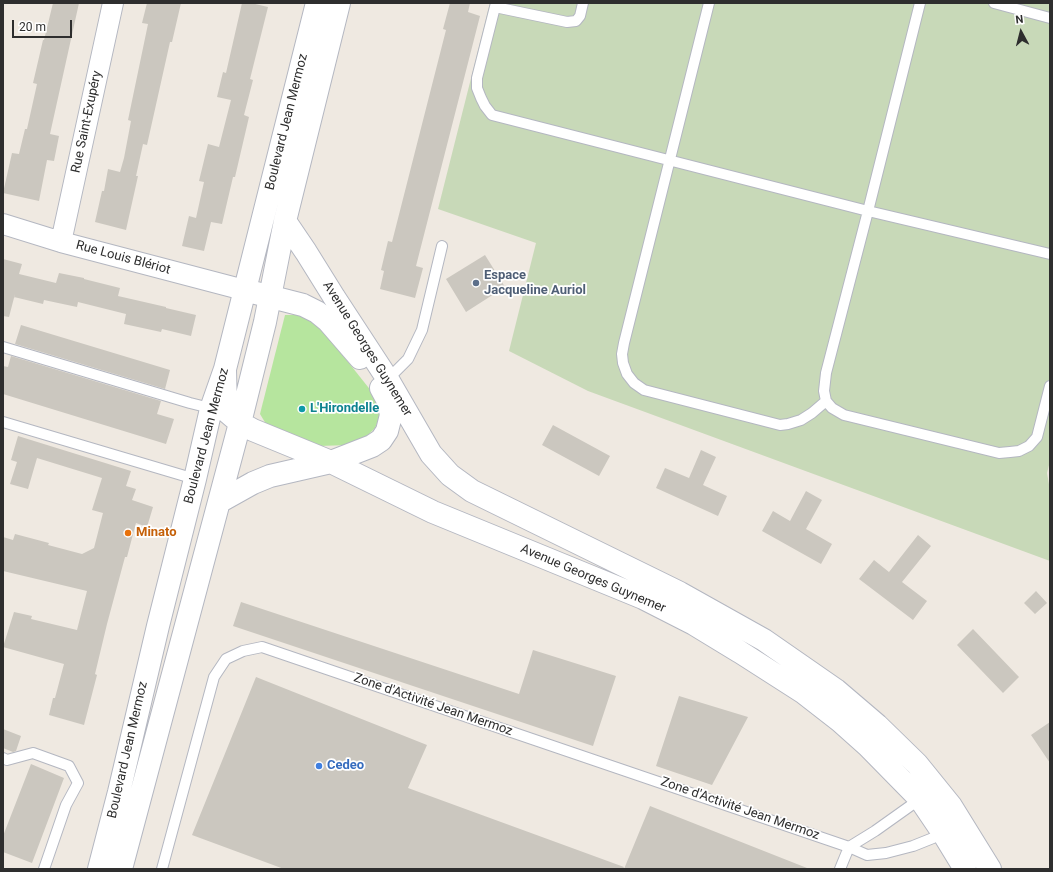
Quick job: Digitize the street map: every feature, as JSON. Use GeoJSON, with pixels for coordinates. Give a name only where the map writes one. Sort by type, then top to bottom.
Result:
{"type":"FeatureCollection","features":[{"type":"Feature","properties":{"kind":"main road","name":"Boulevard Jean Mermoz"},"geometry":{"type":"LineString","coordinates":[[121,869],[219,502],[226,414],[225,369],[317,3]]}},
{"type":"Feature","properties":{"kind":"main road","name":"Boulevard Jean Mermoz"},"geometry":{"type":"LineString","coordinates":[[99,869],[195,479],[226,414],[263,330],[286,222],[339,3]]}},
{"type":"Feature","properties":{"kind":"main road","name":"Avenue Georges Guynemer"},"geometry":{"type":"LineString","coordinates":[[286,222],[387,378],[431,454],[450,475],[479,495],[680,594],[764,640],[836,690],[877,725],[917,764],[951,806],[990,869]]}},
{"type":"Feature","properties":{"kind":"main road"},"geometry":{"type":"LineString","coordinates":[[219,502],[253,483],[270,476],[331,462],[372,446],[380,440],[387,431],[391,415],[388,401],[364,362],[328,321],[317,312],[303,305],[244,290]]}},
{"type":"Feature","properties":{"kind":"main road"},"geometry":{"type":"LineString","coordinates":[[356,330],[364,362],[387,378]]}},
{"type":"Feature","properties":{"kind":"main road","name":"Avenue Georges Guynemer"},"geometry":{"type":"LineString","coordinates":[[226,414],[253,430],[331,462],[433,512],[643,598],[694,624],[740,652],[804,693],[840,721],[868,746],[920,799],[943,832],[965,869]]}},
{"type":"Feature","properties":{"kind":"main road"},"geometry":{"type":"LineString","coordinates":[[917,764],[920,799]]}},
{"type":"Feature","properties":{"kind":"main road"},"geometry":{"type":"LineString","coordinates":[[943,832],[969,847],[982,869]]}},
{"type":"Feature","properties":{"kind":"street","name":"Rue Saint-Exupéry"},"geometry":{"type":"LineString","coordinates":[[61,242],[113,3]]}},
{"type":"Feature","properties":{"kind":"street","name":"Rue Louis Blériot"},"geometry":{"type":"LineString","coordinates":[[3,224],[61,242],[244,290]]}},
{"type":"Feature","properties":{"kind":"lane"},"geometry":{"type":"LineString","coordinates":[[583,3],[580,16],[576,21],[567,22],[495,5],[477,78],[477,88],[481,98],[485,106],[492,114],[868,211],[1050,254]]}},
{"type":"Feature","properties":{"kind":"lane"},"geometry":{"type":"LineString","coordinates":[[709,3],[624,343],[622,354],[623,363],[627,374],[634,383],[644,390],[780,425],[801,420],[826,401]]}},
{"type":"Feature","properties":{"kind":"lane"},"geometry":{"type":"LineString","coordinates":[[920,3],[826,374],[824,391],[826,401],[832,408],[844,414],[999,453],[1019,451],[1029,446],[1037,437],[1050,386]]}},
{"type":"Feature","properties":{"kind":"lane"},"geometry":{"type":"LineString","coordinates":[[994,3],[1050,18]]}},
{"type":"Feature","properties":{"kind":"lane"},"geometry":{"type":"LineString","coordinates":[[388,401],[387,378],[408,359],[422,330],[442,246]]}},
{"type":"Feature","properties":{"kind":"lane"},"geometry":{"type":"LineString","coordinates":[[3,347],[226,414]]}},
{"type":"Feature","properties":{"kind":"lane"},"geometry":{"type":"LineString","coordinates":[[3,422],[195,479]]}},
{"type":"Feature","properties":{"kind":"lane","name":"Zone d'Activité Jean Mermoz"},"geometry":{"type":"LineString","coordinates":[[162,869],[214,677],[226,659],[243,651],[262,648],[849,846],[867,855],[886,853],[913,846],[933,838],[943,832]]}},
{"type":"Feature","properties":{"kind":"lane"},"geometry":{"type":"LineString","coordinates":[[3,758],[7,760],[33,753],[69,766],[78,783],[66,805],[44,869]]}},
{"type":"Feature","properties":{"kind":"lane"},"geometry":{"type":"LineString","coordinates":[[840,869],[849,846],[875,832],[920,799]]}},
{"type":"Feature","properties":{"kind":"green space"},"geometry":{"type":"Polygon","coordinates":[[[490,3],[1050,3],[1050,461],[1047,473],[1050,490],[1050,561],[588,391],[509,351],[536,243],[438,209],[490,3]]]}},
{"type":"Feature","properties":{"kind":"green space"},"geometry":{"type":"Polygon","coordinates":[[[285,315],[300,315],[317,323],[376,397],[381,415],[375,428],[367,436],[350,445],[318,446],[266,424],[260,414],[285,315]]]}},
{"type":"Feature","properties":{"kind":"building"},"geometry":{"type":"Polygon","coordinates":[[[53,3],[79,3],[50,134],[59,136],[54,161],[47,160],[39,201],[3,193],[12,153],[19,154],[25,129],[27,129],[37,84],[33,83],[53,3]]]}},
{"type":"Feature","properties":{"kind":"building"},"geometry":{"type":"Polygon","coordinates":[[[147,3],[181,3],[172,42],[170,42],[147,145],[143,144],[136,176],[138,176],[126,230],[95,222],[102,191],[104,191],[108,169],[120,172],[124,158],[131,121],[128,120],[148,24],[142,23],[147,3]]]}},
{"type":"Feature","properties":{"kind":"building"},"geometry":{"type":"Polygon","coordinates":[[[242,3],[251,3],[268,7],[250,79],[253,80],[244,115],[249,117],[235,177],[233,177],[222,224],[211,222],[204,251],[182,246],[189,216],[196,218],[204,182],[199,181],[208,144],[219,147],[231,100],[217,97],[223,72],[226,73],[242,3]]]}},
{"type":"Feature","properties":{"kind":"building"},"geometry":{"type":"Polygon","coordinates":[[[450,3],[470,3],[468,12],[480,16],[416,266],[423,268],[415,298],[380,289],[384,271],[381,270],[388,241],[392,242],[446,30],[443,29],[450,3]]]}},
{"type":"Feature","properties":{"kind":"building","name":"Espace Jacqueline Auriol"},"geometry":{"type":"Polygon","coordinates":[[[485,255],[505,287],[466,312],[446,279],[485,255]]]}},
{"type":"Feature","properties":{"kind":"building"},"geometry":{"type":"Polygon","coordinates":[[[3,259],[22,264],[19,274],[56,283],[59,273],[84,278],[120,288],[118,296],[196,315],[191,336],[162,329],[161,332],[124,324],[126,314],[78,302],[77,307],[44,300],[43,304],[14,297],[9,317],[3,316],[3,259]]]}},
{"type":"Feature","properties":{"kind":"building"},"geometry":{"type":"Polygon","coordinates":[[[21,325],[170,370],[165,389],[15,344],[21,325]]]}},
{"type":"Feature","properties":{"kind":"building"},"geometry":{"type":"Polygon","coordinates":[[[11,356],[161,401],[157,414],[174,419],[166,444],[3,394],[3,366],[8,367],[11,356]]]}},
{"type":"Feature","properties":{"kind":"building"},"geometry":{"type":"Polygon","coordinates":[[[553,425],[610,456],[599,476],[542,445],[553,425]]]}},
{"type":"Feature","properties":{"kind":"building"},"geometry":{"type":"Polygon","coordinates":[[[18,436],[131,471],[126,486],[136,489],[132,500],[153,507],[147,527],[136,523],[127,557],[125,557],[107,624],[95,674],[97,675],[84,725],[49,715],[64,664],[3,647],[14,612],[32,616],[31,619],[77,630],[87,591],[3,571],[3,537],[13,540],[15,534],[82,554],[94,548],[103,513],[92,510],[102,478],[37,458],[28,489],[10,484],[17,462],[11,460],[18,436]]]}},
{"type":"Feature","properties":{"kind":"building"},"geometry":{"type":"Polygon","coordinates":[[[701,450],[716,457],[703,485],[727,496],[718,516],[656,488],[665,468],[689,478],[701,450]]]}},
{"type":"Feature","properties":{"kind":"building"},"geometry":{"type":"Polygon","coordinates":[[[806,491],[822,500],[806,529],[832,544],[821,564],[762,531],[773,511],[790,521],[806,491]]]}},
{"type":"Feature","properties":{"kind":"building"},"geometry":{"type":"Polygon","coordinates":[[[918,535],[931,546],[902,582],[927,601],[913,620],[859,579],[874,560],[889,572],[918,535]]]}},
{"type":"Feature","properties":{"kind":"building"},"geometry":{"type":"Polygon","coordinates":[[[1036,591],[1047,603],[1035,614],[1024,603],[1036,591]]]}},
{"type":"Feature","properties":{"kind":"building"},"geometry":{"type":"Polygon","coordinates":[[[241,602],[519,694],[533,650],[616,676],[593,746],[233,626],[241,602]]]}},
{"type":"Feature","properties":{"kind":"building"},"geometry":{"type":"Polygon","coordinates":[[[973,629],[1019,677],[1003,693],[957,645],[973,629]]]}},
{"type":"Feature","properties":{"kind":"building","name":"Cedeo"},"geometry":{"type":"Polygon","coordinates":[[[256,677],[427,745],[408,788],[624,867],[623,869],[284,869],[192,835],[256,677]]]}},
{"type":"Feature","properties":{"kind":"building"},"geometry":{"type":"Polygon","coordinates":[[[679,696],[748,717],[712,785],[656,766],[679,696]]]}},
{"type":"Feature","properties":{"kind":"building"},"geometry":{"type":"Polygon","coordinates":[[[1050,722],[1050,763],[1031,735],[1050,722]]]}},
{"type":"Feature","properties":{"kind":"building"},"geometry":{"type":"Polygon","coordinates":[[[3,729],[21,736],[16,751],[13,752],[3,748],[3,729]]]}},
{"type":"Feature","properties":{"kind":"building"},"geometry":{"type":"Polygon","coordinates":[[[31,764],[64,778],[32,863],[3,852],[3,836],[31,764]]]}},
{"type":"Feature","properties":{"kind":"building"},"geometry":{"type":"Polygon","coordinates":[[[650,806],[807,868],[807,869],[624,869],[650,806]]]}},
{"type":"Feature","properties":{"kind":"place","name":"Espace Jacqueline Auriol"},"geometry":{"type":"Point","coordinates":[476,283]}},
{"type":"Feature","properties":{"kind":"place","name":"L'Hirondelle"},"geometry":{"type":"Point","coordinates":[302,409]}},
{"type":"Feature","properties":{"kind":"place","name":"Minato"},"geometry":{"type":"Point","coordinates":[128,533]}},
{"type":"Feature","properties":{"kind":"place","name":"Cedeo"},"geometry":{"type":"Point","coordinates":[319,766]}}]}
